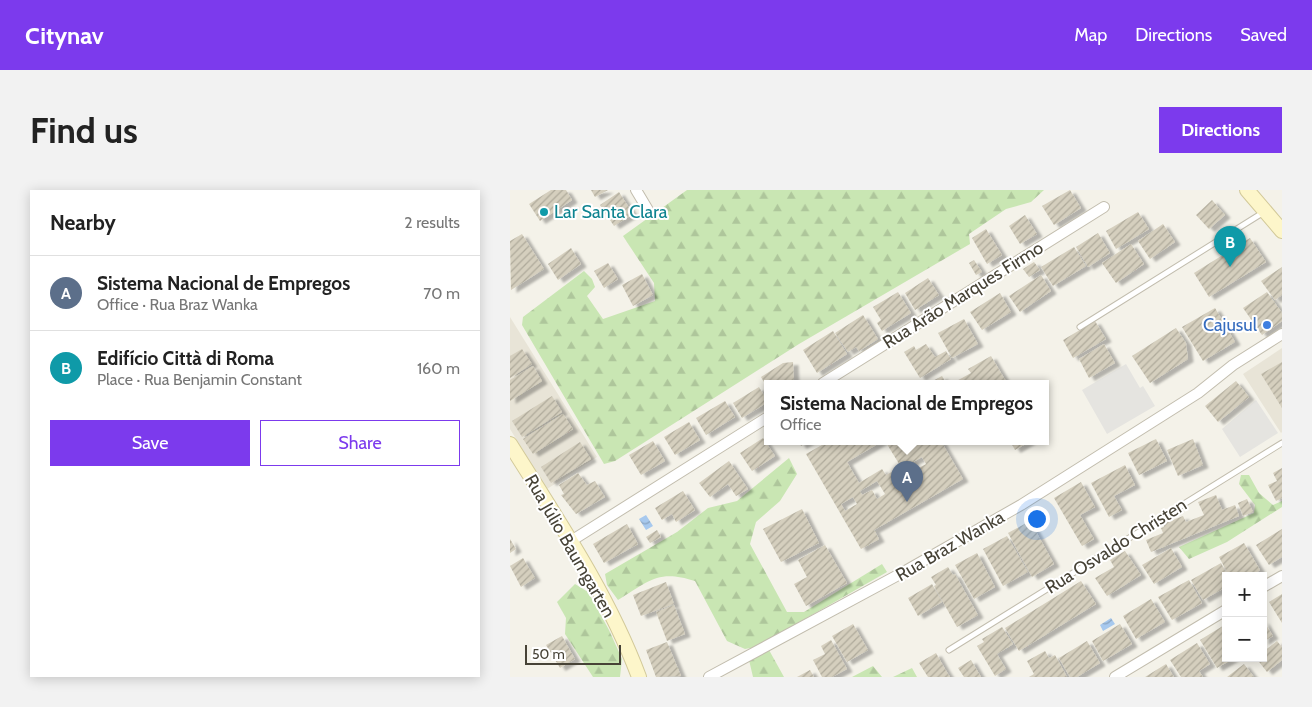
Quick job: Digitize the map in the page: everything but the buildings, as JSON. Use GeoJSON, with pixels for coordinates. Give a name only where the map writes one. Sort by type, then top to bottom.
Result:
{"type":"FeatureCollection","features":[{"type":"Feature","properties":{"kind":"street"},"geometry":{"type":"LineString","coordinates":[[636,190],[648,210]]}},
{"type":"Feature","properties":{"kind":"street"},"geometry":{"type":"LineString","coordinates":[[1247,190],[1282,231]]}},
{"type":"Feature","properties":{"kind":"street","name":"Rua Arão Marques Firmo"},"geometry":{"type":"LineString","coordinates":[[828,380],[1104,207]]}},
{"type":"Feature","properties":{"kind":"street","name":"Rua Braz Wanka"},"geometry":{"type":"LineString","coordinates":[[709,677],[900,574],[1020,504],[1198,393],[1233,365],[1282,334]]}},
{"type":"Feature","properties":{"kind":"street"},"geometry":{"type":"LineString","coordinates":[[571,541],[764,420]]}},
{"type":"Feature","properties":{"kind":"street","name":"Rua Júlio Baumgarten"},"geometry":{"type":"LineString","coordinates":[[510,444],[571,541],[630,653],[640,677]]}},
{"type":"Feature","properties":{"kind":"street"},"geometry":{"type":"LineString","coordinates":[[1267,585],[1282,576]]}},
{"type":"Feature","properties":{"kind":"street"},"geometry":{"type":"LineString","coordinates":[[1115,677],[1222,612]]}},
{"type":"Feature","properties":{"kind":"lane"},"geometry":{"type":"LineString","coordinates":[[1080,328],[1265,212]]}},
{"type":"Feature","properties":{"kind":"lane","name":"Rua Osvaldo Christen"},"geometry":{"type":"LineString","coordinates":[[949,650],[1282,443]]}},
{"type":"Feature","properties":{"kind":"shaded area"},"geometry":{"type":"Polygon","coordinates":[[[510,317],[597,457],[547,489],[510,429],[510,317]]]}},
{"type":"Feature","properties":{"kind":"shaded area"},"geometry":{"type":"Polygon","coordinates":[[[1282,348],[1282,432],[1281,433],[1243,374],[1282,348]]]}},
{"type":"Feature","properties":{"kind":"shaded area"},"geometry":{"type":"Polygon","coordinates":[[[1126,364],[1140,388],[1143,386],[1155,406],[1107,434],[1082,390],[1126,364]]]}},
{"type":"Feature","properties":{"kind":"shaded area"},"geometry":{"type":"Polygon","coordinates":[[[1256,400],[1278,433],[1240,457],[1222,429],[1256,400]]]}},
{"type":"Feature","properties":{"kind":"green space"},"geometry":{"type":"Polygon","coordinates":[[[687,190],[1044,190],[1031,202],[1006,209],[969,234],[970,244],[799,344],[615,461],[604,464],[522,325],[523,317],[584,271],[592,279],[595,287],[587,296],[603,319],[655,301],[654,283],[623,236],[687,190]]]}},
{"type":"Feature","properties":{"kind":"green space"},"geometry":{"type":"Polygon","coordinates":[[[789,458],[797,474],[780,501],[756,522],[750,544],[787,612],[804,612],[882,564],[887,572],[756,647],[745,649],[727,641],[695,581],[672,576],[654,579],[618,600],[607,585],[605,574],[677,532],[708,508],[737,501],[789,458]]]}},
{"type":"Feature","properties":{"kind":"green space"},"geometry":{"type":"Polygon","coordinates":[[[1241,475],[1249,475],[1259,493],[1273,505],[1282,501],[1282,507],[1227,542],[1189,559],[1179,547],[1254,513],[1255,505],[1239,484],[1241,475]]]}},
{"type":"Feature","properties":{"kind":"green space"},"geometry":{"type":"Polygon","coordinates":[[[575,584],[588,592],[609,630],[622,659],[620,677],[593,677],[565,634],[566,618],[557,602],[575,584]]]}},
{"type":"Feature","properties":{"kind":"green space"},"geometry":{"type":"Polygon","coordinates":[[[769,650],[784,677],[753,677],[749,660],[769,650]]]}},
{"type":"Feature","properties":{"kind":"green space"},"geometry":{"type":"Polygon","coordinates":[[[873,666],[882,677],[852,677],[873,666]]]}},
{"type":"Feature","properties":{"kind":"green space"},"geometry":{"type":"Polygon","coordinates":[[[912,668],[917,677],[893,677],[912,668]]]}},
{"type":"Feature","properties":{"kind":"water"},"geometry":{"type":"Polygon","coordinates":[[[646,515],[653,526],[646,530],[639,519],[646,515]]]}},
{"type":"Feature","properties":{"kind":"water"},"geometry":{"type":"Polygon","coordinates":[[[1111,618],[1115,624],[1103,631],[1100,625],[1111,618]]]}},
{"type":"Feature","properties":{"kind":"place","name":"Lar Santa Clara"},"geometry":{"type":"Point","coordinates":[544,212]}},
{"type":"Feature","properties":{"kind":"place","name":"Edifício Città di Roma"},"geometry":{"type":"Point","coordinates":[1230,267]}},
{"type":"Feature","properties":{"kind":"place","name":"Cajusul"},"geometry":{"type":"Point","coordinates":[1267,325]}},
{"type":"Feature","properties":{"kind":"place","name":"Sistema Nacional de Empregos"},"geometry":{"type":"Point","coordinates":[907,502]}}]}
